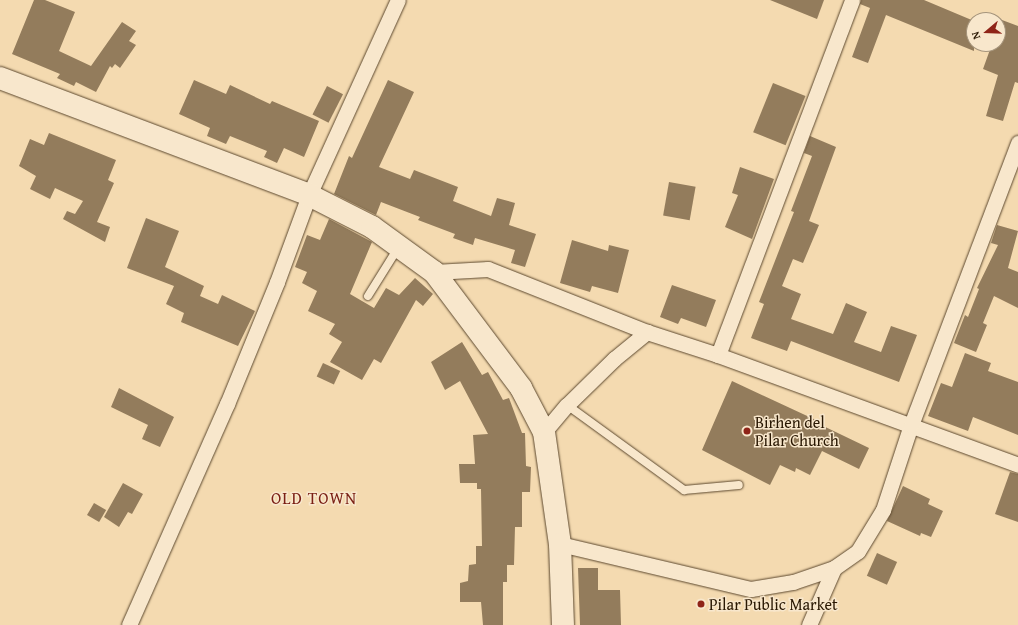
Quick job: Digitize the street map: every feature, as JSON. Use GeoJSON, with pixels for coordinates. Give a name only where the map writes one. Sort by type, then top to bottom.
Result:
{"type":"FeatureCollection","features":[{"type":"Feature","properties":{"kind":"main road"},"geometry":{"type":"LineString","coordinates":[[0,78],[309,195],[372,227],[399,245],[434,272],[521,388],[544,432],[560,544],[563,625]]}},
{"type":"Feature","properties":{"kind":"street"},"geometry":{"type":"LineString","coordinates":[[128,625],[227,404],[277,282],[309,195],[398,0]]}},
{"type":"Feature","properties":{"kind":"street"},"geometry":{"type":"LineString","coordinates":[[718,355],[852,0]]}},
{"type":"Feature","properties":{"kind":"street"},"geometry":{"type":"LineString","coordinates":[[560,544],[751,589],[793,582],[834,568],[858,551],[883,510],[911,425],[1018,143]]}},
{"type":"Feature","properties":{"kind":"street"},"geometry":{"type":"LineString","coordinates":[[434,272],[488,269],[648,332],[718,355],[911,425],[1018,466]]}},
{"type":"Feature","properties":{"kind":"street"},"geometry":{"type":"LineString","coordinates":[[544,432],[567,405],[614,359],[648,332]]}},
{"type":"Feature","properties":{"kind":"street"},"geometry":{"type":"LineString","coordinates":[[809,625],[834,568]]}},
{"type":"Feature","properties":{"kind":"lane"},"geometry":{"type":"LineString","coordinates":[[368,296],[399,245]]}},
{"type":"Feature","properties":{"kind":"lane"},"geometry":{"type":"LineString","coordinates":[[567,405],[684,490],[739,485]]}},
{"type":"Feature","properties":{"kind":"building"},"geometry":{"type":"Polygon","coordinates":[[[34,0],[45,0],[75,12],[59,51],[91,66],[122,22],[136,31],[129,41],[136,45],[120,68],[115,64],[112,68],[110,66],[96,92],[76,82],[74,86],[57,78],[60,74],[12,54],[34,0]]]}},
{"type":"Feature","properties":{"kind":"building"},"geometry":{"type":"Polygon","coordinates":[[[770,0],[824,0],[817,19],[770,0]]]}},
{"type":"Feature","properties":{"kind":"building"},"geometry":{"type":"Polygon","coordinates":[[[861,0],[924,0],[966,18],[966,48],[886,15],[868,63],[852,57],[870,8],[860,4],[861,0]]]}},
{"type":"Feature","properties":{"kind":"building"},"geometry":{"type":"Polygon","coordinates":[[[1006,22],[1018,26],[1018,83],[1015,82],[1003,121],[986,116],[998,75],[983,69],[989,52],[1006,52],[1006,22]]]}},
{"type":"Feature","properties":{"kind":"building"},"geometry":{"type":"Polygon","coordinates":[[[194,80],[226,94],[230,85],[270,104],[272,101],[319,121],[304,157],[284,148],[277,163],[264,157],[267,151],[230,136],[226,144],[207,136],[210,128],[179,114],[194,80]]]}},
{"type":"Feature","properties":{"kind":"building"},"geometry":{"type":"Polygon","coordinates":[[[388,80],[414,92],[379,167],[410,179],[414,170],[458,187],[453,201],[491,216],[497,198],[515,203],[509,225],[536,234],[525,267],[511,263],[515,250],[475,238],[473,245],[453,238],[455,234],[418,220],[420,217],[381,202],[376,215],[334,194],[349,156],[352,158],[388,80]]]}},
{"type":"Feature","properties":{"kind":"building"},"geometry":{"type":"Polygon","coordinates":[[[773,83],[805,96],[786,145],[753,132],[773,83]]]}},
{"type":"Feature","properties":{"kind":"building"},"geometry":{"type":"Polygon","coordinates":[[[327,86],[343,94],[329,123],[312,115],[327,86]]]}},
{"type":"Feature","properties":{"kind":"building"},"geometry":{"type":"Polygon","coordinates":[[[49,133],[116,160],[108,180],[114,183],[97,222],[110,227],[105,242],[63,219],[67,211],[75,214],[83,201],[55,188],[50,199],[30,189],[36,176],[19,166],[30,139],[44,145],[49,133]]]}},
{"type":"Feature","properties":{"kind":"building"},"geometry":{"type":"Polygon","coordinates":[[[810,136],[836,147],[809,221],[819,225],[803,263],[793,259],[782,286],[801,294],[791,319],[833,334],[846,303],[867,312],[854,342],[881,352],[891,326],[917,335],[899,382],[791,341],[787,351],[751,338],[764,304],[759,302],[794,212],[791,211],[812,156],[804,153],[810,136]]]}},
{"type":"Feature","properties":{"kind":"building"},"geometry":{"type":"Polygon","coordinates":[[[740,167],[774,179],[752,239],[725,227],[738,195],[732,193],[740,167]]]}},
{"type":"Feature","properties":{"kind":"building"},"geometry":{"type":"Polygon","coordinates":[[[669,182],[696,187],[690,220],[663,215],[669,182]]]}},
{"type":"Feature","properties":{"kind":"building"},"geometry":{"type":"Polygon","coordinates":[[[146,218],[179,231],[165,267],[204,286],[200,296],[218,304],[222,295],[255,311],[238,346],[181,322],[184,313],[166,304],[174,286],[127,268],[146,218]]]}},
{"type":"Feature","properties":{"kind":"building"},"geometry":{"type":"Polygon","coordinates":[[[329,219],[372,242],[350,294],[374,308],[386,288],[399,295],[415,278],[433,294],[423,306],[416,300],[381,363],[374,359],[362,380],[330,362],[342,342],[329,334],[335,324],[308,311],[317,291],[302,283],[307,272],[295,267],[307,235],[320,240],[329,219]]]}},
{"type":"Feature","properties":{"kind":"building"},"geometry":{"type":"Polygon","coordinates":[[[997,225],[1018,231],[1008,268],[1018,272],[1018,308],[994,296],[983,323],[987,325],[976,352],[954,343],[965,315],[968,317],[979,289],[977,288],[998,245],[991,243],[997,225]]]}},
{"type":"Feature","properties":{"kind":"building"},"geometry":{"type":"Polygon","coordinates":[[[572,240],[608,251],[609,245],[629,250],[618,293],[592,286],[590,292],[560,283],[572,240]]]}},
{"type":"Feature","properties":{"kind":"building"},"geometry":{"type":"Polygon","coordinates":[[[672,285],[716,300],[706,327],[681,318],[678,324],[660,317],[672,285]]]}},
{"type":"Feature","properties":{"kind":"building"},"geometry":{"type":"Polygon","coordinates":[[[462,342],[482,375],[488,372],[503,400],[509,398],[522,433],[525,433],[526,466],[531,467],[530,492],[522,492],[522,527],[515,527],[514,565],[507,565],[507,582],[503,582],[503,625],[483,625],[481,602],[460,602],[460,583],[468,581],[469,565],[476,564],[476,546],[482,546],[481,489],[477,489],[477,483],[460,483],[459,464],[475,464],[473,435],[488,434],[460,381],[445,390],[431,362],[462,342]]]}},
{"type":"Feature","properties":{"kind":"building"},"geometry":{"type":"Polygon","coordinates":[[[965,353],[991,363],[988,371],[1018,382],[1018,435],[973,417],[968,431],[928,416],[941,383],[952,387],[965,353]]]}},
{"type":"Feature","properties":{"kind":"building"},"geometry":{"type":"Polygon","coordinates":[[[323,363],[340,371],[334,385],[317,377],[323,363]]]}},
{"type":"Feature","properties":{"kind":"building"},"geometry":{"type":"Polygon","coordinates":[[[732,381],[818,421],[817,423],[869,448],[859,469],[822,451],[810,475],[796,468],[795,472],[780,465],[770,485],[702,450],[732,381]]]}},
{"type":"Feature","properties":{"kind":"building"},"geometry":{"type":"Polygon","coordinates":[[[119,388],[174,417],[160,447],[142,439],[148,425],[111,407],[119,388]]]}},
{"type":"Feature","properties":{"kind":"building"},"geometry":{"type":"Polygon","coordinates":[[[1010,472],[1018,474],[1018,522],[995,514],[1010,472]]]}},
{"type":"Feature","properties":{"kind":"building"},"geometry":{"type":"Polygon","coordinates":[[[123,483],[143,494],[132,514],[128,512],[119,527],[104,517],[123,483]]]}},
{"type":"Feature","properties":{"kind":"building"},"geometry":{"type":"Polygon","coordinates":[[[903,486],[930,499],[928,504],[943,511],[931,537],[921,533],[920,536],[887,521],[903,486]]]}},
{"type":"Feature","properties":{"kind":"building"},"geometry":{"type":"Polygon","coordinates":[[[94,503],[106,510],[99,522],[87,515],[94,503]]]}},
{"type":"Feature","properties":{"kind":"building"},"geometry":{"type":"Polygon","coordinates":[[[877,553],[897,562],[887,585],[867,576],[877,553]]]}},
{"type":"Feature","properties":{"kind":"building"},"geometry":{"type":"Polygon","coordinates":[[[578,568],[598,568],[598,590],[620,590],[621,625],[580,625],[578,568]]]}},
{"type":"Feature","properties":{"kind":"place","name":"Birhen del Pilar Church"},"geometry":{"type":"Point","coordinates":[747,431]}},
{"type":"Feature","properties":{"kind":"place","name":"Pilar Public Market"},"geometry":{"type":"Point","coordinates":[701,604]}},
{"type":"Feature","properties":{"kind":"district","name":"OLD TOWN"},"geometry":{"type":"Point","coordinates":[314,498]}}]}
